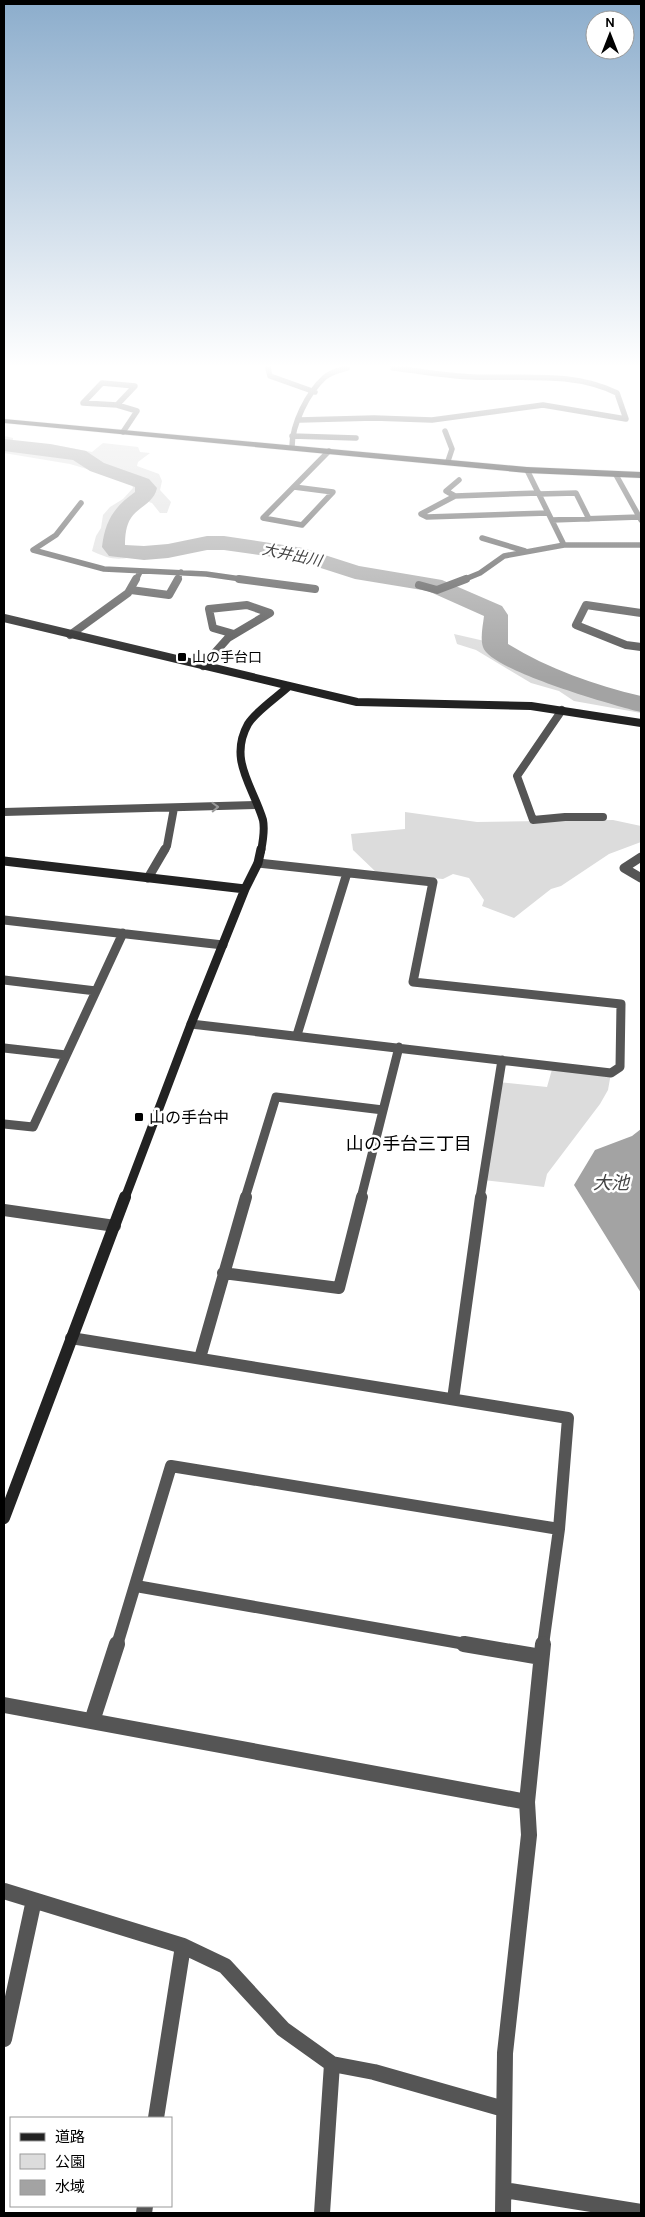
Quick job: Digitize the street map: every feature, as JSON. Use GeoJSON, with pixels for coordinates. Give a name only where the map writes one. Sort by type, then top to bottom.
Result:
{"type":"FeatureCollection","features":[{"type":"Feature","properties":{"kind":"highway"},"geometry":{"type":"LineString","coordinates":[[553,471],[641,475]]}},
{"type":"Feature","properties":{"kind":"street"},"geometry":{"type":"LineString","coordinates":[[294,486],[333,492],[302,525],[263,518],[287,494],[294,486],[308,471]]}},
{"type":"Feature","properties":{"kind":"street"},"geometry":{"type":"LineString","coordinates":[[528,471],[564,545]]}},
{"type":"Feature","properties":{"kind":"street"},"geometry":{"type":"LineString","coordinates":[[552,520],[640,519],[616,475]]}},
{"type":"Feature","properties":{"kind":"street"},"geometry":{"type":"LineString","coordinates":[[455,496],[446,491],[459,480]]}},
{"type":"Feature","properties":{"kind":"street"},"geometry":{"type":"LineString","coordinates":[[548,513],[427,517],[421,514],[455,496],[576,494],[589,519]]}},
{"type":"Feature","properties":{"kind":"street"},"geometry":{"type":"LineString","coordinates":[[81,503],[56,535],[33,550],[104,570],[181,572],[315,589]]}},
{"type":"Feature","properties":{"kind":"street"},"geometry":{"type":"LineString","coordinates":[[482,538],[529,552]]}},
{"type":"Feature","properties":{"kind":"street"},"geometry":{"type":"LineString","coordinates":[[419,585],[437,590],[480,573],[504,556],[564,545],[641,545]]}},
{"type":"Feature","properties":{"kind":"street"},"geometry":{"type":"LineString","coordinates":[[70,635],[131,590],[140,572]]}},
{"type":"Feature","properties":{"kind":"street"},"geometry":{"type":"LineString","coordinates":[[131,590],[169,596],[181,572]]}},
{"type":"Feature","properties":{"kind":"street"},"geometry":{"type":"LineString","coordinates":[[203,666],[228,638],[270,613],[247,605],[209,609],[213,628],[234,634]]}},
{"type":"Feature","properties":{"kind":"street"},"geometry":{"type":"LineString","coordinates":[[641,613],[586,605],[576,625],[626,645],[641,647]]}},
{"type":"Feature","properties":{"kind":"street"},"geometry":{"type":"LineString","coordinates":[[4,618],[357,702],[512,705],[562,710],[641,724]]}},
{"type":"Feature","properties":{"kind":"street"},"geometry":{"type":"LineString","coordinates":[[4,1518],[191,1024],[245,889],[258,863],[264,837],[263,821],[240,757],[242,736],[249,723],[288,687]]}},
{"type":"Feature","properties":{"kind":"street"},"geometry":{"type":"LineString","coordinates":[[562,710],[517,776],[532,820],[565,817],[603,818]]}},
{"type":"Feature","properties":{"kind":"street"},"geometry":{"type":"LineString","coordinates":[[4,812],[256,805]]}},
{"type":"Feature","properties":{"kind":"street"},"geometry":{"type":"LineString","coordinates":[[148,878],[167,846],[174,808]]}},
{"type":"Feature","properties":{"kind":"street"},"geometry":{"type":"LineString","coordinates":[[641,857],[624,868],[641,878]]}},
{"type":"Feature","properties":{"kind":"street"},"geometry":{"type":"LineString","coordinates":[[4,861],[245,889]]}},
{"type":"Feature","properties":{"kind":"street"},"geometry":{"type":"LineString","coordinates":[[191,1024],[611,1073],[620,1067],[621,1004],[413,982],[433,882],[258,863]]}},
{"type":"Feature","properties":{"kind":"street"},"geometry":{"type":"LineString","coordinates":[[297,1035],[347,873]]}},
{"type":"Feature","properties":{"kind":"street"},"geometry":{"type":"LineString","coordinates":[[4,920],[223,945]]}},
{"type":"Feature","properties":{"kind":"street"},"geometry":{"type":"LineString","coordinates":[[4,1124],[33,1128],[123,933]]}},
{"type":"Feature","properties":{"kind":"street"},"geometry":{"type":"LineString","coordinates":[[4,980],[96,991]]}},
{"type":"Feature","properties":{"kind":"street"},"geometry":{"type":"LineString","coordinates":[[223,1273],[339,1288],[399,1047]]}},
{"type":"Feature","properties":{"kind":"street"},"geometry":{"type":"LineString","coordinates":[[4,1048],[66,1056]]}},
{"type":"Feature","properties":{"kind":"street"},"geometry":{"type":"LineString","coordinates":[[453,1399],[483,1180],[502,1060]]}},
{"type":"Feature","properties":{"kind":"street"},"geometry":{"type":"LineString","coordinates":[[200,1358],[223,1273],[276,1097],[384,1110]]}},
{"type":"Feature","properties":{"kind":"street"},"geometry":{"type":"LineString","coordinates":[[4,1210],[115,1226]]}},
{"type":"Feature","properties":{"kind":"street"},"geometry":{"type":"LineString","coordinates":[[71,1338],[568,1418],[559,1529],[541,1657],[527,1802],[529,1835],[505,2053],[503,2213]]}},
{"type":"Feature","properties":{"kind":"street"},"geometry":{"type":"LineString","coordinates":[[92,1721],[136,1586],[170,1466],[559,1529]]}},
{"type":"Feature","properties":{"kind":"street"},"geometry":{"type":"LineString","coordinates":[[136,1586],[541,1657]]}},
{"type":"Feature","properties":{"kind":"street"},"geometry":{"type":"LineString","coordinates":[[4,1705],[527,1802]]}},
{"type":"Feature","properties":{"kind":"street"},"geometry":{"type":"LineString","coordinates":[[4,1891],[183,1946],[225,1966],[283,2029],[332,2064],[374,2072],[504,2109]]}},
{"type":"Feature","properties":{"kind":"street"},"geometry":{"type":"LineString","coordinates":[[4,2038],[34,1900]]}},
{"type":"Feature","properties":{"kind":"street"},"geometry":{"type":"LineString","coordinates":[[156,2117],[183,1946]]}},
{"type":"Feature","properties":{"kind":"street"},"geometry":{"type":"LineString","coordinates":[[322,2213],[332,2064]]}},
{"type":"Feature","properties":{"kind":"street"},"geometry":{"type":"LineString","coordinates":[[504,2190],[641,2212]]}},
{"type":"Feature","properties":{"kind":"green space"},"geometry":{"type":"Polygon","coordinates":[[[95,471],[152,471],[159,474],[162,481],[160,490],[171,502],[167,513],[160,513],[152,503],[136,498],[115,519],[111,547],[115,552],[142,555],[117,559],[92,551],[96,536],[101,528],[103,515],[133,488],[131,482],[95,471]]]}},
{"type":"Feature","properties":{"kind":"green space"},"geometry":{"type":"Polygon","coordinates":[[[454,634],[489,642],[516,663],[559,681],[583,690],[641,706],[641,713],[574,701],[559,691],[531,683],[476,650],[457,644],[454,634]]]}},
{"type":"Feature","properties":{"kind":"green space"},"geometry":{"type":"Polygon","coordinates":[[[405,812],[477,822],[613,820],[641,826],[641,842],[609,854],[561,886],[551,889],[514,918],[482,906],[484,900],[469,878],[453,874],[443,879],[377,873],[353,850],[351,834],[405,829],[405,812]]]}},
{"type":"Feature","properties":{"kind":"green space"},"geometry":{"type":"Polygon","coordinates":[[[553,1066],[611,1073],[608,1090],[600,1104],[547,1174],[544,1187],[483,1180],[499,1082],[547,1087],[553,1066]]]}},
{"type":"Feature","properties":{"kind":"water","name":"大池"},"geometry":{"type":"Polygon","coordinates":[[[641,1129],[641,1293],[574,1185],[595,1150],[632,1136],[641,1129]]]}},
{"type":"Feature","properties":{"kind":"waterway","name":"大井出川"},"geometry":{"type":"LineString","coordinates":[[110,471],[142,483],[146,488],[145,494],[130,506],[118,521],[113,547],[117,551],[144,553],[168,551],[207,543],[224,543],[303,555],[355,572],[434,585],[493,611],[496,615],[495,647],[512,657],[547,675],[566,682],[641,704]]}},
{"type":"Feature","properties":{"kind":"place","name":"山の手台口"},"geometry":{"type":"Point","coordinates":[182,657]}},
{"type":"Feature","properties":{"kind":"place","name":"山の手台中"},"geometry":{"type":"Point","coordinates":[139,1117]}},
{"type":"Feature","properties":{"kind":"district","name":"山の手台三丁目"},"geometry":{"type":"Point","coordinates":[409,1144]}}]}
